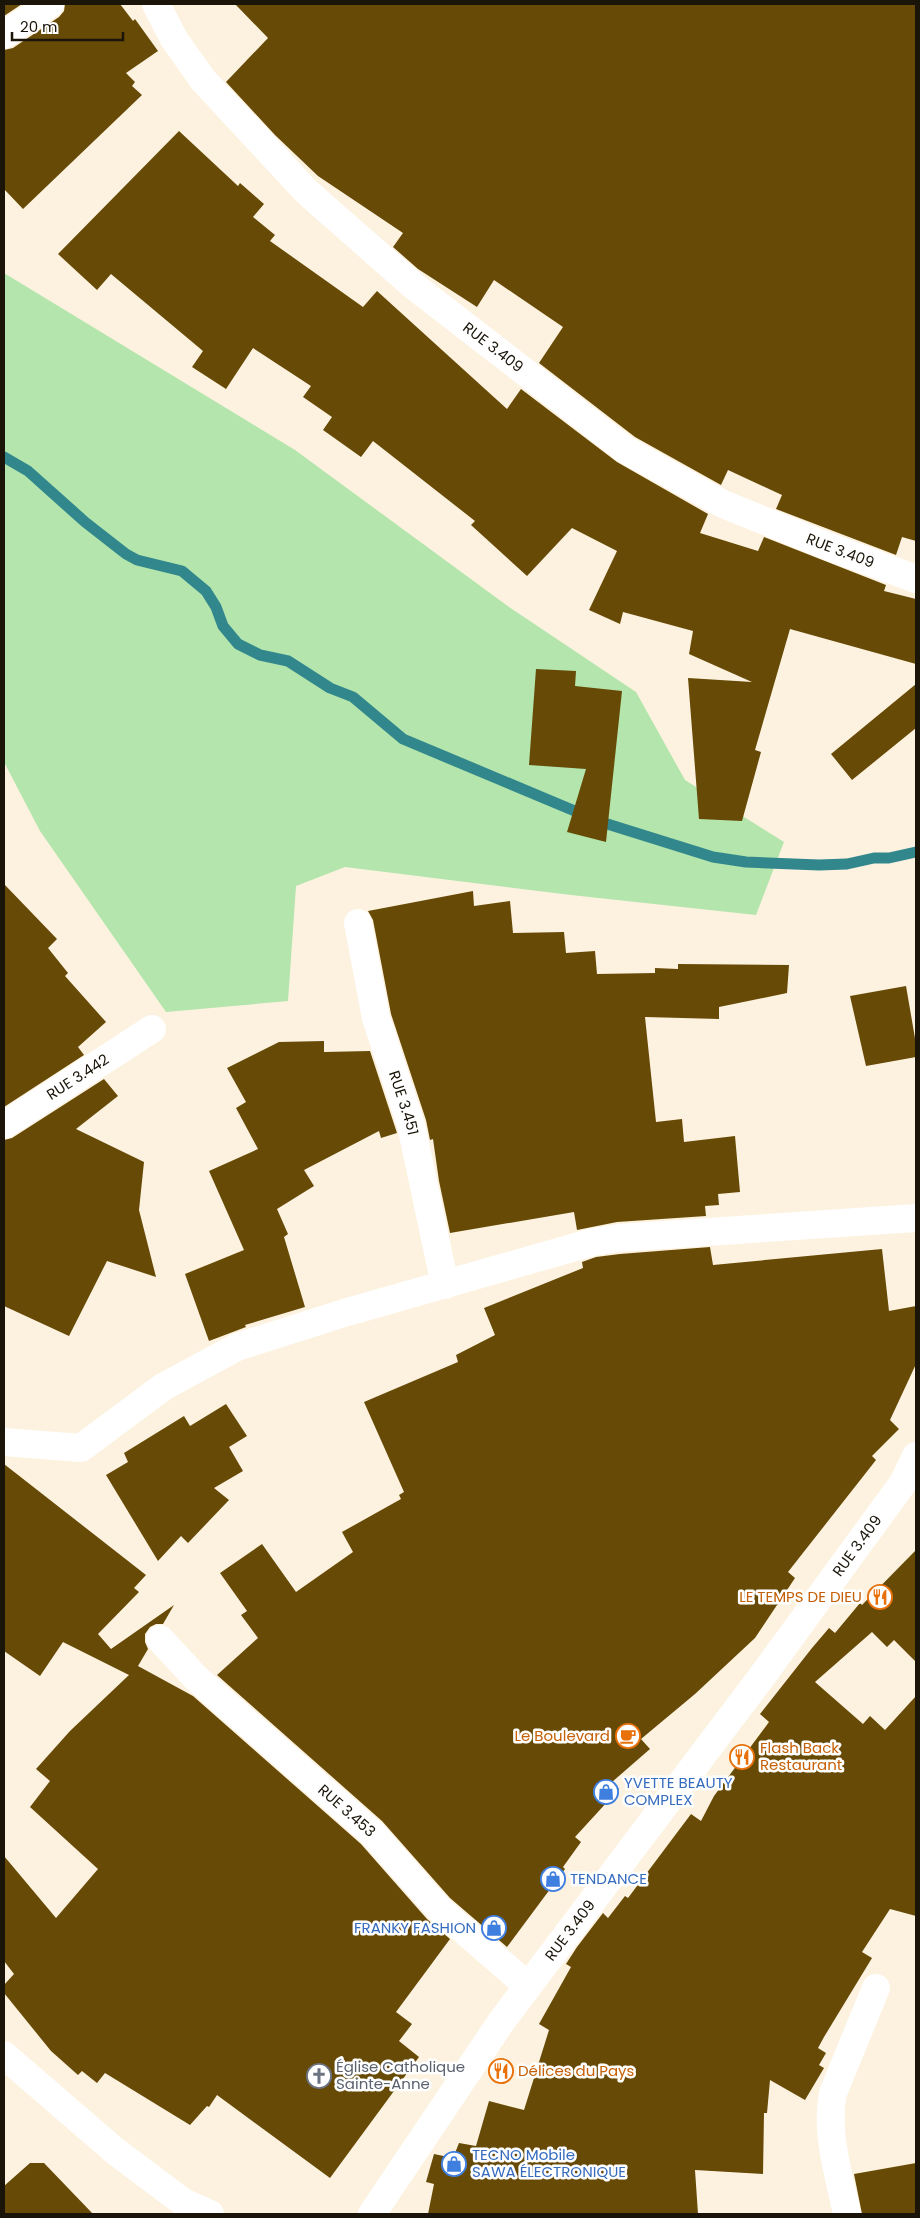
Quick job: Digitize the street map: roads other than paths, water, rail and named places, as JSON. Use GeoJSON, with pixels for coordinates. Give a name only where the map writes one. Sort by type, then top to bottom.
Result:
{"type":"FeatureCollection","features":[{"type":"Feature","properties":{"kind":"street"},"geometry":{"type":"LineString","coordinates":[[4,35],[50,4]]}},
{"type":"Feature","properties":{"kind":"street","name":"RUE 3.409"},"geometry":{"type":"LineString","coordinates":[[156,4],[174,39],[203,80],[307,192],[415,287],[626,450],[723,504],[916,579]]}},
{"type":"Feature","properties":{"kind":"street","name":"RUE 3.451"},"geometry":{"type":"LineString","coordinates":[[358,923],[376,1018],[411,1125],[445,1285]]}},
{"type":"Feature","properties":{"kind":"street","name":"RUE 3.442"},"geometry":{"type":"LineString","coordinates":[[4,1125],[152,1029]]}},
{"type":"Feature","properties":{"kind":"street"},"geometry":{"type":"LineString","coordinates":[[4,1442],[81,1448],[163,1387],[237,1346],[593,1242],[618,1238],[916,1218]]}},
{"type":"Feature","properties":{"kind":"street","name":"RUE 3.409"},"geometry":{"type":"LineString","coordinates":[[372,2214],[501,2022],[760,1679],[903,1483],[916,1456]]}},
{"type":"Feature","properties":{"kind":"street","name":"RUE 3.453"},"geometry":{"type":"LineString","coordinates":[[160,1639],[194,1676],[372,1834],[439,1908],[528,1986]]}},
{"type":"Feature","properties":{"kind":"street"},"geometry":{"type":"LineString","coordinates":[[847,2214],[831,2127],[830,2110],[833,2093],[876,1988]]}},
{"type":"Feature","properties":{"kind":"street"},"geometry":{"type":"LineString","coordinates":[[4,2055],[115,2152],[188,2208],[210,2214]]}},
{"type":"Feature","properties":{"kind":"waterway"},"geometry":{"type":"LineString","coordinates":[[4,457],[28,471],[85,522],[126,554],[137,560],[182,571],[206,591],[216,607],[223,626],[238,644],[260,655],[288,661],[330,688],[353,697],[403,739],[601,822],[713,857],[746,862],[819,865],[847,864],[916,852]]}},
{"type":"Feature","properties":{"kind":"place","name":"LE TEMPS DE DIEU"},"geometry":{"type":"Point","coordinates":[880,1597]}},
{"type":"Feature","properties":{"kind":"place","name":"Le Boulevard"},"geometry":{"type":"Point","coordinates":[628,1736]}},
{"type":"Feature","properties":{"kind":"place","name":"Flash Back Restaurant"},"geometry":{"type":"Point","coordinates":[742,1757]}},
{"type":"Feature","properties":{"kind":"place","name":"YVETTE BEAUTY COMPLEX"},"geometry":{"type":"Point","coordinates":[606,1792]}},
{"type":"Feature","properties":{"kind":"place","name":"TENDANCE"},"geometry":{"type":"Point","coordinates":[553,1879]}},
{"type":"Feature","properties":{"kind":"place","name":"FRANKY FASHION"},"geometry":{"type":"Point","coordinates":[494,1928]}},
{"type":"Feature","properties":{"kind":"place","name":"Délices du Pays"},"geometry":{"type":"Point","coordinates":[501,2071]}},
{"type":"Feature","properties":{"kind":"place","name":"Église Catholique Sainte-Anne"},"geometry":{"type":"Point","coordinates":[319,2076]}},
{"type":"Feature","properties":{"kind":"place","name":"TECNO Mobile SAWA ÉLECTRONIQUE"},"geometry":{"type":"Point","coordinates":[454,2164]}}]}
